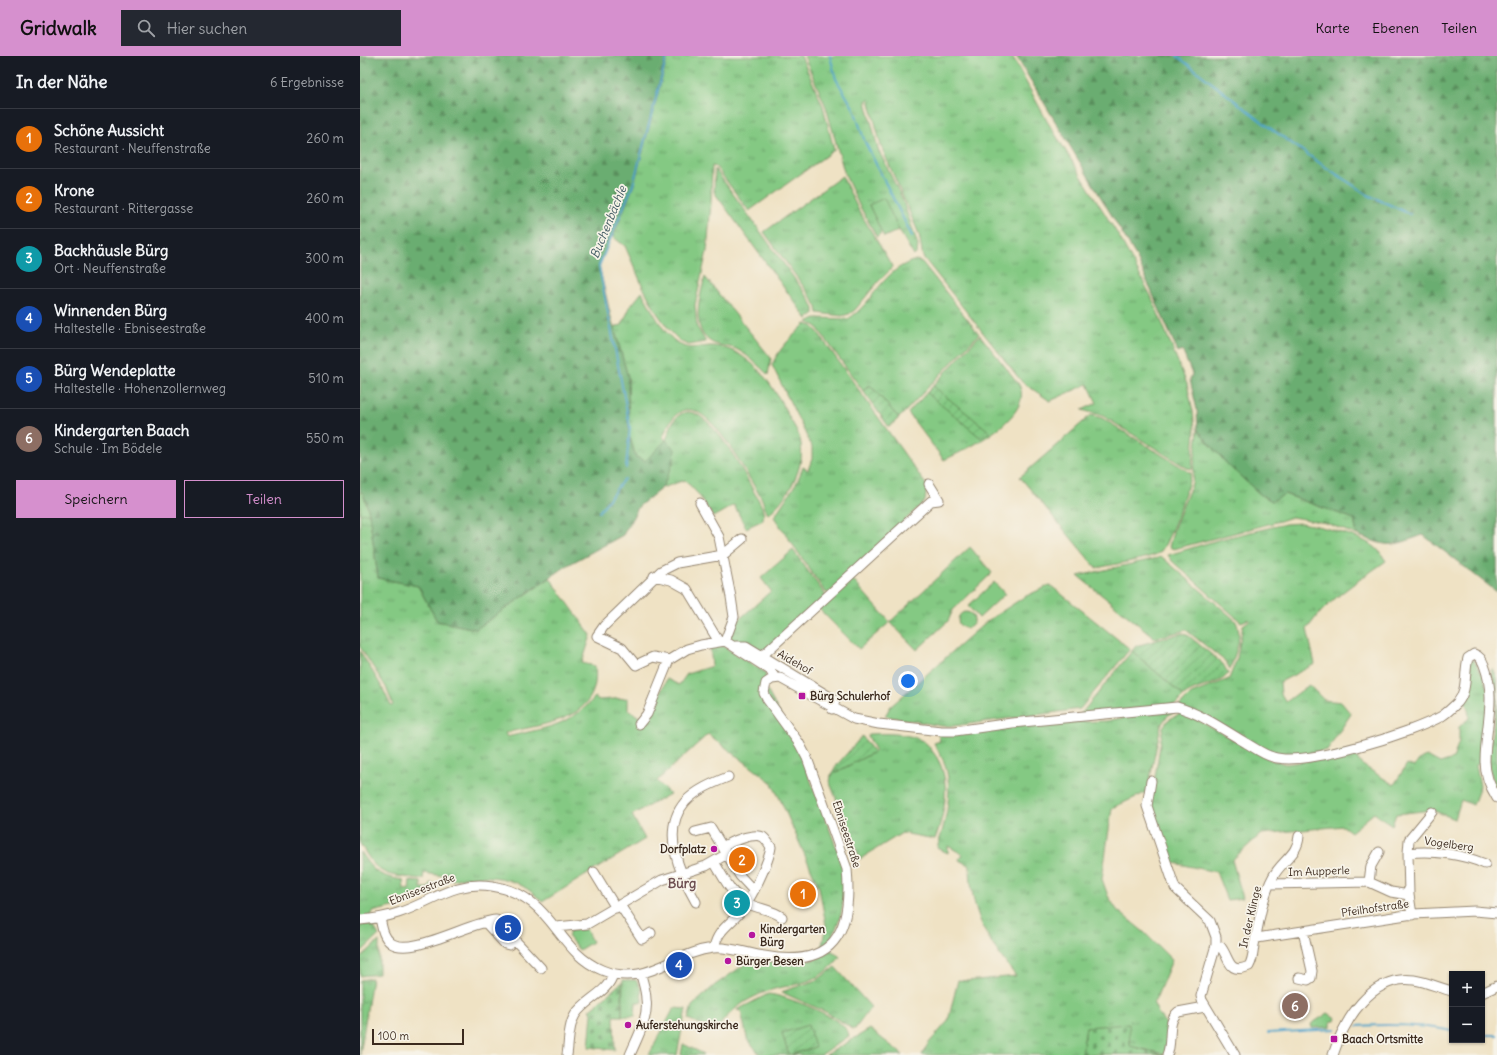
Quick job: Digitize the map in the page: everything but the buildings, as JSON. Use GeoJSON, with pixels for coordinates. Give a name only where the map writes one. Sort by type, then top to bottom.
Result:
{"type":"FeatureCollection","features":[{"type":"Feature","properties":{"kind":"street"},"geometry":{"type":"LineString","coordinates":[[700,503],[715,528],[723,555],[734,617],[722,642]]}},
{"type":"Feature","properties":{"kind":"street"},"geometry":{"type":"LineString","coordinates":[[762,656],[926,506]]}},
{"type":"Feature","properties":{"kind":"street"},"geometry":{"type":"LineString","coordinates":[[670,660],[653,657],[636,665],[622,648],[597,636],[604,626],[654,576],[677,563],[723,555],[742,539]]}},
{"type":"Feature","properties":{"kind":"street"},"geometry":{"type":"LineString","coordinates":[[654,576],[671,580],[687,589],[722,642]]}},
{"type":"Feature","properties":{"kind":"street"},"geometry":{"type":"LineString","coordinates":[[639,724],[647,714],[670,660],[687,649],[722,642],[734,647],[770,670],[775,678],[780,678],[832,709],[863,722],[954,731],[1012,723],[1177,707],[1196,713],[1271,757],[1296,760],[1333,753],[1362,745],[1427,723],[1442,716],[1459,700],[1464,685],[1468,658],[1474,654],[1479,656],[1487,669],[1492,689],[1490,727],[1485,761],[1487,775],[1497,798]]}},
{"type":"Feature","properties":{"kind":"street","name":"Aidehof"},"geometry":{"type":"LineString","coordinates":[[734,647],[738,645],[746,646],[835,700],[832,709]]}},
{"type":"Feature","properties":{"kind":"street","name":"Ebniseestraße"},"geometry":{"type":"LineString","coordinates":[[360,920],[380,918],[399,913],[450,890],[468,885],[480,884],[505,888],[520,894],[544,913],[582,958],[592,965],[612,974],[641,975],[696,952],[714,948],[781,960],[807,958],[819,954],[830,946],[840,933],[844,920],[848,880],[845,859],[807,758],[799,743],[773,708],[764,693],[766,683],[775,678]]}},
{"type":"Feature","properties":{"kind":"street"},"geometry":{"type":"LineString","coordinates":[[696,902],[682,874],[674,845],[674,832],[685,802],[694,794],[728,777]]}},
{"type":"Feature","properties":{"kind":"street"},"geometry":{"type":"LineString","coordinates":[[1151,780],[1148,806],[1175,888],[1210,921],[1216,937],[1216,945],[1201,996],[1205,1007],[1232,1054]]}},
{"type":"Feature","properties":{"kind":"street","name":"Vogelberg"},"geometry":{"type":"LineString","coordinates":[[1412,915],[1409,895],[1409,840],[1432,812]]}},
{"type":"Feature","properties":{"kind":"street"},"geometry":{"type":"LineString","coordinates":[[695,832],[711,828],[740,876],[753,890]]}},
{"type":"Feature","properties":{"kind":"street"},"geometry":{"type":"LineString","coordinates":[[556,927],[587,924],[662,880],[714,862],[725,850],[739,839],[758,836],[767,841],[770,847],[770,855],[747,903],[740,913],[722,929],[716,939],[714,948]]}},
{"type":"Feature","properties":{"kind":"street","name":"In der Klinge"},"geometry":{"type":"LineString","coordinates":[[1216,945],[1221,947],[1229,963],[1234,968],[1242,969],[1252,962],[1262,910],[1270,884],[1273,876],[1295,851],[1299,844],[1299,836]]}},
{"type":"Feature","properties":{"kind":"street"},"geometry":{"type":"LineString","coordinates":[[1369,882],[1371,866],[1379,852]]}},
{"type":"Feature","properties":{"kind":"street","name":"Vogelberg"},"geometry":{"type":"LineString","coordinates":[[1408,853],[1419,852],[1448,854],[1485,864]]}},
{"type":"Feature","properties":{"kind":"street"},"geometry":{"type":"LineString","coordinates":[[714,862],[730,887],[747,903],[772,911],[782,917]]}},
{"type":"Feature","properties":{"kind":"street"},"geometry":{"type":"LineString","coordinates":[[594,872],[642,939],[651,933]]}},
{"type":"Feature","properties":{"kind":"street","name":"Im Aupperle"},"geometry":{"type":"LineString","coordinates":[[1270,884],[1369,882],[1391,892],[1409,895]]}},
{"type":"Feature","properties":{"kind":"street","name":"Pfeilhofstraße"},"geometry":{"type":"LineString","coordinates":[[1257,938],[1412,915],[1475,911],[1497,913]]}},
{"type":"Feature","properties":{"kind":"street"},"geometry":{"type":"LineString","coordinates":[[380,918],[384,933],[388,940],[398,946],[405,947],[415,946],[484,922],[505,944],[509,945],[515,940],[542,968]]}},
{"type":"Feature","properties":{"kind":"street"},"geometry":{"type":"LineString","coordinates":[[1299,978],[1308,980],[1311,978],[1312,971],[1303,931]]}},
{"type":"Feature","properties":{"kind":"street"},"geometry":{"type":"LineString","coordinates":[[568,1055],[574,1016],[607,986],[612,974]]}},
{"type":"Feature","properties":{"kind":"street"},"geometry":{"type":"LineString","coordinates":[[630,1055],[647,1009],[641,975]]}},
{"type":"Feature","properties":{"kind":"street"},"geometry":{"type":"LineString","coordinates":[[1333,1055],[1348,1021],[1361,1004],[1381,986],[1413,980],[1449,990]]}},
{"type":"Feature","properties":{"kind":"street"},"geometry":{"type":"LineString","coordinates":[[1485,992],[1497,986]]}},
{"type":"Feature","properties":{"kind":"street"},"geometry":{"type":"LineString","coordinates":[[1167,1055],[1170,1044],[1171,1024],[1174,1015],[1178,1012],[1205,1007]]}},
{"type":"Feature","properties":{"kind":"green space"},"geometry":{"type":"Polygon","coordinates":[[[360,56],[666,56],[633,185],[599,266],[611,317],[628,377],[629,435],[636,457],[645,461],[666,440],[675,449],[674,461],[662,488],[639,506],[623,535],[568,565],[476,629],[437,621],[418,586],[378,578],[369,513],[363,494],[360,492],[360,56]]]}},
{"type":"Feature","properties":{"kind":"green space"},"geometry":{"type":"Polygon","coordinates":[[[668,56],[801,56],[823,106],[834,150],[749,211],[716,167],[712,166],[707,251],[695,305],[697,327],[706,342],[689,345],[681,342],[670,331],[657,313],[643,287],[625,246],[613,237],[634,185],[668,56]]]}},
{"type":"Feature","properties":{"kind":"green space"},"geometry":{"type":"Polygon","coordinates":[[[804,56],[1012,56],[1047,121],[1120,238],[1151,296],[1187,384],[1195,429],[1192,469],[1187,468],[1103,416],[1082,410],[1097,403],[1088,384],[1050,401],[1022,382],[923,257],[919,234],[881,146],[869,99],[866,101],[878,149],[902,198],[918,245],[917,253],[914,256],[899,230],[869,205],[882,232],[877,237],[859,205],[845,175],[826,107],[804,56]]]}},
{"type":"Feature","properties":{"kind":"green space"},"geometry":{"type":"Polygon","coordinates":[[[1016,56],[1497,56],[1497,592],[1423,535],[1396,544],[1384,544],[1368,539],[1357,535],[1354,519],[1285,494],[1272,501],[1261,495],[1227,464],[1198,430],[1197,410],[1190,380],[1192,374],[1182,350],[1178,352],[1136,256],[1016,56]]]}},
{"type":"Feature","properties":{"kind":"green space"},"geometry":{"type":"Polygon","coordinates":[[[715,169],[810,300],[814,309],[814,314],[807,319],[714,192],[715,169]]]}},
{"type":"Feature","properties":{"kind":"green space"},"geometry":{"type":"Polygon","coordinates":[[[842,176],[858,209],[892,266],[855,310],[842,316],[818,313],[817,307],[811,297],[764,232],[842,176]]]}},
{"type":"Feature","properties":{"kind":"green space"},"geometry":{"type":"Polygon","coordinates":[[[884,198],[899,230],[884,237],[869,205],[884,198]]]}},
{"type":"Feature","properties":{"kind":"green space"},"geometry":{"type":"Polygon","coordinates":[[[916,260],[922,262],[979,334],[899,418],[870,385],[863,391],[816,326],[807,322],[816,318],[848,319],[865,304],[894,271],[916,260]]]}},
{"type":"Feature","properties":{"kind":"green space"},"geometry":{"type":"Polygon","coordinates":[[[705,277],[771,358],[768,375],[743,353],[734,348],[713,343],[701,330],[698,313],[705,277]]]}},
{"type":"Feature","properties":{"kind":"green space"},"geometry":{"type":"Polygon","coordinates":[[[642,292],[662,327],[667,334],[679,344],[695,348],[715,346],[735,352],[745,358],[761,372],[780,400],[798,434],[802,453],[797,473],[788,492],[782,501],[768,514],[761,497],[730,446],[716,428],[702,415],[688,410],[675,416],[663,437],[666,440],[645,461],[636,457],[629,435],[628,377],[614,327],[622,325],[630,307],[642,292]]]}},
{"type":"Feature","properties":{"kind":"green space"},"geometry":{"type":"Polygon","coordinates":[[[805,324],[812,326],[817,331],[927,486],[925,501],[829,593],[825,592],[774,517],[797,482],[803,467],[808,470],[812,459],[812,447],[772,365],[782,348],[805,324]]]}},
{"type":"Feature","properties":{"kind":"green space"},"geometry":{"type":"Polygon","coordinates":[[[980,335],[1018,383],[1021,395],[1018,407],[1009,419],[997,430],[968,448],[944,460],[908,413],[980,335]]]}},
{"type":"Feature","properties":{"kind":"green space"},"geometry":{"type":"Polygon","coordinates":[[[870,385],[899,418],[889,427],[863,391],[870,385]]]}},
{"type":"Feature","properties":{"kind":"green space"},"geometry":{"type":"Polygon","coordinates":[[[933,386],[990,432],[981,438],[927,393],[933,386]]]}},
{"type":"Feature","properties":{"kind":"green space"},"geometry":{"type":"Polygon","coordinates":[[[691,412],[702,417],[713,427],[734,455],[762,506],[763,520],[746,528],[734,505],[713,517],[699,495],[685,480],[662,488],[674,461],[666,440],[673,422],[681,414],[691,412]]]}},
{"type":"Feature","properties":{"kind":"green space"},"geometry":{"type":"Polygon","coordinates":[[[1091,415],[1102,418],[1191,473],[1172,529],[1163,549],[1159,553],[1138,560],[1096,568],[1020,477],[1091,415]]]}},
{"type":"Feature","properties":{"kind":"green space"},"geometry":{"type":"Polygon","coordinates":[[[1198,430],[1227,464],[1261,495],[1272,501],[1284,494],[1354,519],[1357,535],[1326,523],[1292,517],[1174,549],[1169,547],[1174,528],[1192,483],[1198,430]]]}},
{"type":"Feature","properties":{"kind":"green space"},"geometry":{"type":"Polygon","coordinates":[[[360,492],[369,513],[378,578],[418,586],[437,621],[476,629],[550,578],[591,635],[582,663],[595,666],[595,684],[590,698],[580,709],[568,716],[553,722],[505,733],[507,737],[555,725],[576,715],[595,697],[599,700],[628,698],[628,710],[646,721],[667,679],[679,685],[687,674],[712,666],[710,645],[719,644],[765,672],[766,678],[763,683],[797,745],[844,867],[842,912],[834,932],[829,941],[821,950],[826,925],[819,887],[780,799],[771,782],[708,734],[657,781],[670,794],[632,815],[645,839],[542,902],[523,886],[500,878],[476,877],[452,880],[451,877],[424,873],[423,879],[400,877],[385,873],[379,869],[373,863],[360,843],[360,651],[382,687],[391,706],[393,705],[386,687],[360,647],[360,492]]]}},
{"type":"Feature","properties":{"kind":"green space"},"geometry":{"type":"Polygon","coordinates":[[[360,492],[363,493],[369,513],[360,514],[360,492]]]}},
{"type":"Feature","properties":{"kind":"green space"},"geometry":{"type":"Polygon","coordinates":[[[1301,523],[1319,526],[1361,539],[1377,549],[1386,561],[1333,600],[1315,619],[1307,629],[1315,664],[1280,682],[1281,694],[1286,702],[1309,685],[1324,700],[1341,702],[1351,714],[1327,750],[1298,756],[1272,755],[1179,706],[1191,694],[1229,679],[1237,658],[1243,625],[1250,620],[1241,622],[1172,561],[1168,555],[1221,539],[1285,524],[1301,523]]]}},
{"type":"Feature","properties":{"kind":"green space"},"geometry":{"type":"Polygon","coordinates":[[[970,547],[992,573],[953,610],[948,621],[917,650],[890,622],[970,547]]]}},
{"type":"Feature","properties":{"kind":"green space"},"geometry":{"type":"Polygon","coordinates":[[[793,550],[826,596],[764,652],[732,640],[730,636],[734,624],[771,591],[761,578],[793,550]]]}},
{"type":"Feature","properties":{"kind":"green space"},"geometry":{"type":"Polygon","coordinates":[[[1162,557],[1235,620],[1238,626],[1239,638],[1230,669],[1226,662],[1186,630],[1155,638],[1078,576],[1162,557]]]}},
{"type":"Feature","properties":{"kind":"green space"},"geometry":{"type":"Polygon","coordinates":[[[850,577],[890,622],[859,649],[817,607],[850,577]]]}},
{"type":"Feature","properties":{"kind":"green space"},"geometry":{"type":"Polygon","coordinates":[[[994,582],[1005,594],[979,618],[968,606],[994,582]]]}},
{"type":"Feature","properties":{"kind":"green space"},"geometry":{"type":"Polygon","coordinates":[[[1050,585],[1130,649],[1080,709],[953,726],[942,726],[885,716],[890,707],[987,621],[1024,597],[1050,585]]]}},
{"type":"Feature","properties":{"kind":"green space"},"geometry":{"type":"Polygon","coordinates":[[[963,612],[969,612],[974,617],[972,626],[969,628],[963,628],[958,623],[958,617],[963,612]]]}},
{"type":"Feature","properties":{"kind":"green space"},"geometry":{"type":"Polygon","coordinates":[[[1182,633],[1189,636],[1223,664],[1228,673],[1225,677],[1215,683],[1194,690],[1184,696],[1132,651],[1136,646],[1182,633]]]}},
{"type":"Feature","properties":{"kind":"green space"},"geometry":{"type":"Polygon","coordinates":[[[1132,651],[1184,696],[1176,704],[1080,715],[1132,651]]]}},
{"type":"Feature","properties":{"kind":"green space"},"geometry":{"type":"Polygon","coordinates":[[[1473,659],[1483,675],[1489,694],[1482,762],[1476,765],[1480,786],[1473,805],[1461,800],[1455,819],[1432,810],[1396,814],[1392,825],[1374,813],[1351,832],[1343,826],[1261,834],[1232,860],[1243,898],[1227,900],[1216,872],[1169,862],[1151,802],[1163,727],[1168,720],[1181,713],[1190,716],[1271,760],[1286,764],[1314,760],[1352,750],[1361,764],[1394,785],[1407,764],[1414,767],[1419,760],[1427,756],[1440,763],[1453,759],[1459,741],[1459,727],[1469,718],[1468,709],[1464,699],[1469,686],[1469,663],[1473,659]]]}},
{"type":"Feature","properties":{"kind":"green space"},"geometry":{"type":"Polygon","coordinates":[[[1493,669],[1497,678],[1497,792],[1490,771],[1488,758],[1496,707],[1496,692],[1491,670],[1493,669]]]}},
{"type":"Feature","properties":{"kind":"green space"},"geometry":{"type":"Polygon","coordinates":[[[1176,711],[1167,716],[1161,725],[1147,792],[1112,808],[1102,879],[1108,896],[1117,910],[1145,933],[1172,960],[1155,1001],[1153,1002],[1159,1015],[1167,1025],[1168,1040],[1164,1054],[1129,1046],[1128,1025],[1086,1027],[1082,1053],[1085,1055],[922,1055],[928,1044],[948,1021],[958,980],[968,981],[1016,976],[982,926],[977,912],[971,883],[970,866],[959,860],[962,854],[948,846],[948,853],[937,848],[947,809],[949,788],[945,765],[934,743],[940,741],[938,734],[1038,723],[1106,721],[1147,713],[1176,711]]]}},
{"type":"Feature","properties":{"kind":"green space"},"geometry":{"type":"Polygon","coordinates":[[[869,734],[911,736],[924,742],[930,747],[943,772],[945,795],[942,818],[935,839],[902,833],[860,859],[830,783],[831,775],[876,751],[868,736],[869,734]]]}},
{"type":"Feature","properties":{"kind":"green space"},"geometry":{"type":"Polygon","coordinates":[[[862,736],[874,752],[831,775],[836,766],[862,736]]]}},
{"type":"Feature","properties":{"kind":"green space"},"geometry":{"type":"Polygon","coordinates":[[[360,852],[377,872],[388,877],[403,880],[404,889],[409,890],[410,881],[421,882],[421,888],[429,888],[430,883],[437,884],[439,887],[401,905],[372,912],[372,916],[360,918],[360,852]]]}},
{"type":"Feature","properties":{"kind":"green space"},"geometry":{"type":"Polygon","coordinates":[[[372,924],[379,935],[360,953],[360,925],[372,924]]]}},
{"type":"Feature","properties":{"kind":"green space"},"geometry":{"type":"Polygon","coordinates":[[[586,929],[592,942],[579,950],[568,936],[570,931],[586,929]]]}},
{"type":"Feature","properties":{"kind":"green space"},"geometry":{"type":"Polygon","coordinates":[[[379,941],[379,974],[360,976],[360,958],[379,941]]]}},
{"type":"Feature","properties":{"kind":"green space"},"geometry":{"type":"Polygon","coordinates":[[[831,950],[840,957],[825,972],[806,982],[759,994],[735,1009],[716,1031],[688,1019],[692,1006],[715,985],[751,960],[793,964],[816,959],[831,950]]]}},
{"type":"Feature","properties":{"kind":"green space"},"geometry":{"type":"Polygon","coordinates":[[[835,967],[871,1007],[855,1029],[826,1012],[781,992],[817,980],[835,967]]]}},
{"type":"Feature","properties":{"kind":"green space"},"geometry":{"type":"Polygon","coordinates":[[[372,978],[360,1055],[360,980],[372,978]]]}},
{"type":"Feature","properties":{"kind":"green space"},"geometry":{"type":"Polygon","coordinates":[[[623,980],[636,980],[641,989],[642,1002],[636,1002],[635,1016],[622,1016],[623,980]]]}},
{"type":"Feature","properties":{"kind":"green space"},"geometry":{"type":"Polygon","coordinates":[[[622,982],[622,1016],[614,1016],[615,1050],[589,1047],[592,1013],[590,1010],[622,982]]]}},
{"type":"Feature","properties":{"kind":"green space"},"geometry":{"type":"Polygon","coordinates":[[[768,994],[801,1003],[828,1016],[839,1022],[846,1029],[849,1036],[821,1055],[791,1055],[815,1047],[782,1033],[789,1055],[760,1055],[747,1038],[741,1011],[737,1010],[768,994]]]}},
{"type":"Feature","properties":{"kind":"green space"},"geometry":{"type":"Polygon","coordinates":[[[674,1008],[686,1009],[677,1055],[649,1055],[674,1008]]]}},
{"type":"Feature","properties":{"kind":"green space"},"geometry":{"type":"Polygon","coordinates":[[[1328,1013],[1336,1018],[1335,1021],[1331,1021],[1331,1027],[1312,1028],[1311,1024],[1328,1013]]]}},
{"type":"Feature","properties":{"kind":"green space"},"geometry":{"type":"Polygon","coordinates":[[[1129,1024],[1130,1046],[1163,1055],[1082,1054],[1086,1027],[1129,1024]]]}},
{"type":"Feature","properties":{"kind":"green space"},"geometry":{"type":"Polygon","coordinates":[[[808,1025],[815,1047],[789,1055],[782,1033],[808,1025]]]}},
{"type":"Feature","properties":{"kind":"green space"},"geometry":{"type":"Polygon","coordinates":[[[870,1029],[903,1055],[826,1055],[870,1029]]]}},
{"type":"Feature","properties":{"kind":"green space"},"geometry":{"type":"Polygon","coordinates":[[[683,1044],[704,1054],[704,1055],[681,1055],[683,1044]]]}},
{"type":"Feature","properties":{"kind":"waterway","name":"Buchenbächle"},"geometry":{"type":"LineString","coordinates":[[626,468],[630,427],[599,266],[633,185],[667,56]]}},
{"type":"Feature","properties":{"kind":"waterway"},"geometry":{"type":"LineString","coordinates":[[830,56],[836,79],[854,109],[865,142],[912,236]]}},
{"type":"Feature","properties":{"kind":"waterway"},"geometry":{"type":"LineString","coordinates":[[1177,56],[1270,128],[1321,164],[1368,195],[1410,214]]}},
{"type":"Feature","properties":{"kind":"waterway","name":"Buchenbächle"},"geometry":{"type":"LineString","coordinates":[[599,512],[624,479]]}},
{"type":"Feature","properties":{"kind":"waterway"},"geometry":{"type":"LineString","coordinates":[[1357,1026],[1405,1025],[1449,1030]]}},
{"type":"Feature","properties":{"kind":"waterway"},"geometry":{"type":"LineString","coordinates":[[1268,1033],[1335,1029]]}},
{"type":"Feature","properties":{"kind":"waterway"},"geometry":{"type":"LineString","coordinates":[[1485,1035],[1497,1035]]}},
{"type":"Feature","properties":{"kind":"place","name":"Bürg Schulerhof"},"geometry":{"type":"Point","coordinates":[802,696]}},
{"type":"Feature","properties":{"kind":"place","name":"Dorfplatz"},"geometry":{"type":"Point","coordinates":[714,849]}},
{"type":"Feature","properties":{"kind":"place","name":"Krone"},"geometry":{"type":"Point","coordinates":[742,860]}},
{"type":"Feature","properties":{"kind":"place","name":"Schöne Aussicht"},"geometry":{"type":"Point","coordinates":[803,894]}},
{"type":"Feature","properties":{"kind":"place","name":"Backhäusle Bürg"},"geometry":{"type":"Point","coordinates":[737,903]}},
{"type":"Feature","properties":{"kind":"place","name":"Bürg Wendeplatte"},"geometry":{"type":"Point","coordinates":[508,928]}},
{"type":"Feature","properties":{"kind":"place","name":"Kindergarten Bürg"},"geometry":{"type":"Point","coordinates":[752,935]}},
{"type":"Feature","properties":{"kind":"place","name":"Bürger Besen"},"geometry":{"type":"Point","coordinates":[728,961]}},
{"type":"Feature","properties":{"kind":"place","name":"Winnenden Bürg"},"geometry":{"type":"Point","coordinates":[679,965]}},
{"type":"Feature","properties":{"kind":"place","name":"Kindergarten Baach"},"geometry":{"type":"Point","coordinates":[1295,1006]}},
{"type":"Feature","properties":{"kind":"place","name":"Auferstehungskirche"},"geometry":{"type":"Point","coordinates":[628,1025]}},
{"type":"Feature","properties":{"kind":"place","name":"Baach Ortsmitte"},"geometry":{"type":"Point","coordinates":[1334,1039]}},
{"type":"Feature","properties":{"kind":"district","name":"Bürg"},"geometry":{"type":"Point","coordinates":[682,883]}}]}
